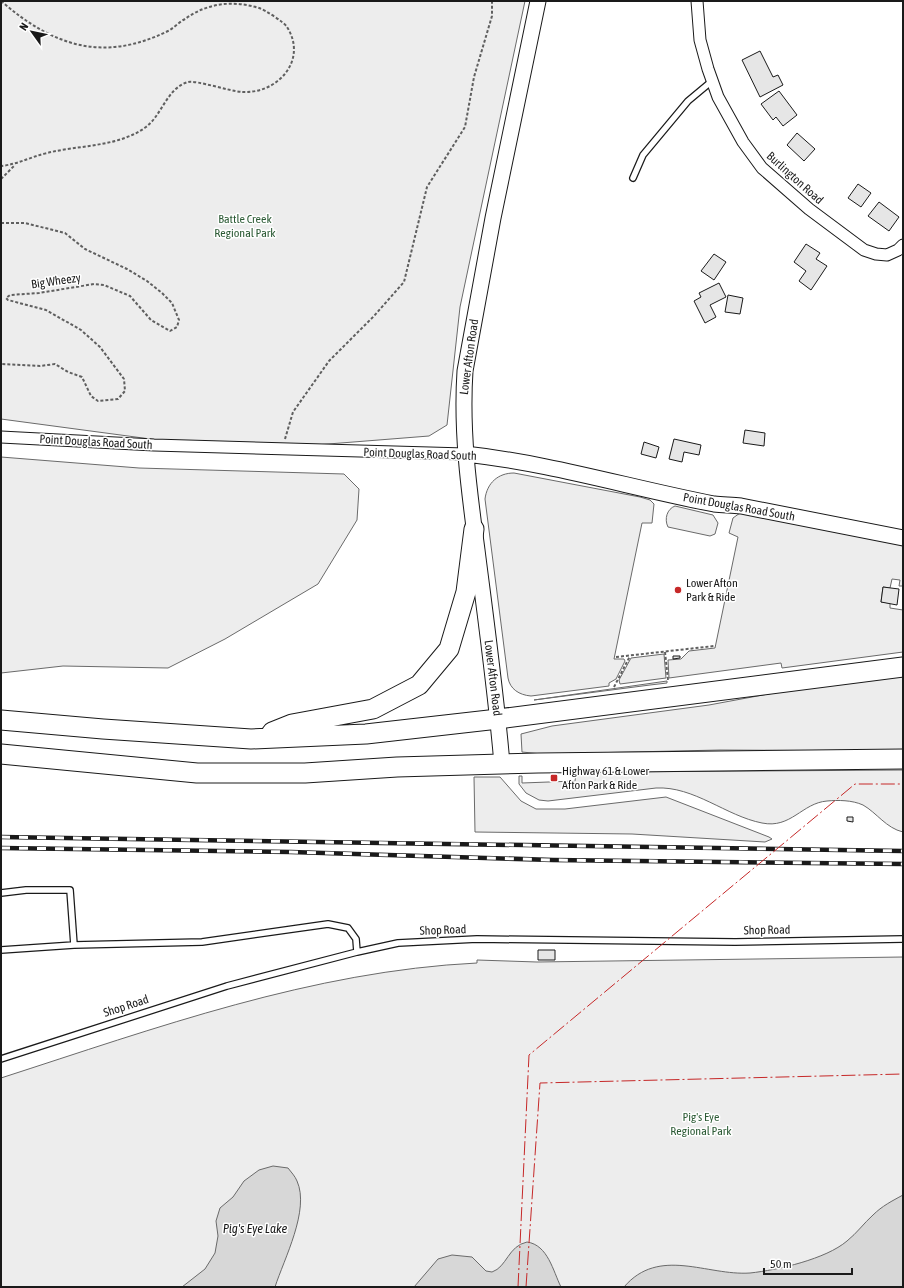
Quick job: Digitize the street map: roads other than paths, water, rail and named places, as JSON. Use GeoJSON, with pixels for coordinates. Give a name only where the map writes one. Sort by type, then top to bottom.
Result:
{"type":"FeatureCollection","features":[{"type":"Feature","properties":{"kind":"highway"},"geometry":{"type":"LineString","coordinates":[[251,739],[292,724],[374,709],[419,685],[449,649],[466,592],[474,528]]}},
{"type":"Feature","properties":{"kind":"highway"},"geometry":{"type":"LineString","coordinates":[[1,720],[251,739],[366,734],[498,719],[903,667]]}},
{"type":"Feature","properties":{"kind":"highway"},"geometry":{"type":"LineString","coordinates":[[1,754],[197,773],[305,773],[397,767],[502,764],[903,759]]}},
{"type":"Feature","properties":{"kind":"main road","name":"Lower Afton Road"},"geometry":{"type":"LineString","coordinates":[[502,764],[498,719],[465,454],[463,412],[465,371],[493,218],[538,1]]}},
{"type":"Feature","properties":{"kind":"main road","name":"Point Douglas Road South"},"geometry":{"type":"LineString","coordinates":[[465,454],[586,474],[715,504],[741,506],[903,538]]}},
{"type":"Feature","properties":{"kind":"street","name":"Burlington Road"},"geometry":{"type":"LineString","coordinates":[[697,1],[700,40],[712,81],[729,120],[762,168],[784,188],[864,250],[876,254],[887,255],[898,250],[903,245]]}},
{"type":"Feature","properties":{"kind":"street","name":"Point Douglas Road South"},"geometry":{"type":"LineString","coordinates":[[1,437],[282,450],[465,454]]}},
{"type":"Feature","properties":{"kind":"lane"},"geometry":{"type":"LineString","coordinates":[[633,178],[643,155],[688,101],[712,81]]}},
{"type":"Feature","properties":{"kind":"lane"},"geometry":{"type":"LineString","coordinates":[[1,893],[26,890],[70,890],[74,945]]}},
{"type":"Feature","properties":{"kind":"lane"},"geometry":{"type":"LineString","coordinates":[[1,950],[74,945],[202,942],[328,924],[348,928],[356,939],[357,952]]}},
{"type":"Feature","properties":{"kind":"lane","name":"Shop Road"},"geometry":{"type":"LineString","coordinates":[[1,1059],[178,1001],[357,952],[398,943],[477,939],[735,942],[903,939]]}},
{"type":"Feature","properties":{"kind":"water","name":"Pig's Eye Lake"},"geometry":{"type":"Polygon","coordinates":[[[273,1166],[288,1168],[296,1179],[300,1193],[298,1220],[275,1287],[182,1287],[205,1269],[215,1253],[218,1236],[216,1221],[220,1208],[233,1197],[244,1181],[259,1170],[273,1166]]]}},
{"type":"Feature","properties":{"kind":"water"},"geometry":{"type":"Polygon","coordinates":[[[903,1195],[903,1287],[624,1287],[638,1275],[652,1268],[668,1265],[734,1273],[750,1273],[801,1263],[827,1253],[847,1241],[876,1212],[903,1195]]]}},
{"type":"Feature","properties":{"kind":"water"},"geometry":{"type":"Polygon","coordinates":[[[527,1242],[534,1244],[545,1253],[561,1287],[414,1287],[438,1259],[452,1255],[472,1257],[486,1271],[492,1272],[501,1266],[516,1248],[527,1242]]]}},
{"type":"Feature","properties":{"kind":"railway"},"geometry":{"type":"LineString","coordinates":[[1,837],[903,851]]}},
{"type":"Feature","properties":{"kind":"railway"},"geometry":{"type":"LineString","coordinates":[[1,848],[291,852],[553,860],[903,864]]}},
{"type":"Feature","properties":{"kind":"place","name":"Lower Afton Park & Ride"},"geometry":{"type":"Point","coordinates":[678,590]}},
{"type":"Feature","properties":{"kind":"place","name":"Highway 61 & Lower Afton Park & Ride"},"geometry":{"type":"Point","coordinates":[554,778]}},
{"type":"Feature","properties":{"kind":"park label","name":"Battle Creek Regional Park"},"geometry":{"type":"Point","coordinates":[245,226]}},
{"type":"Feature","properties":{"kind":"park label","name":"Pig's Eye Regional Park"},"geometry":{"type":"Point","coordinates":[701,1124]}}]}
